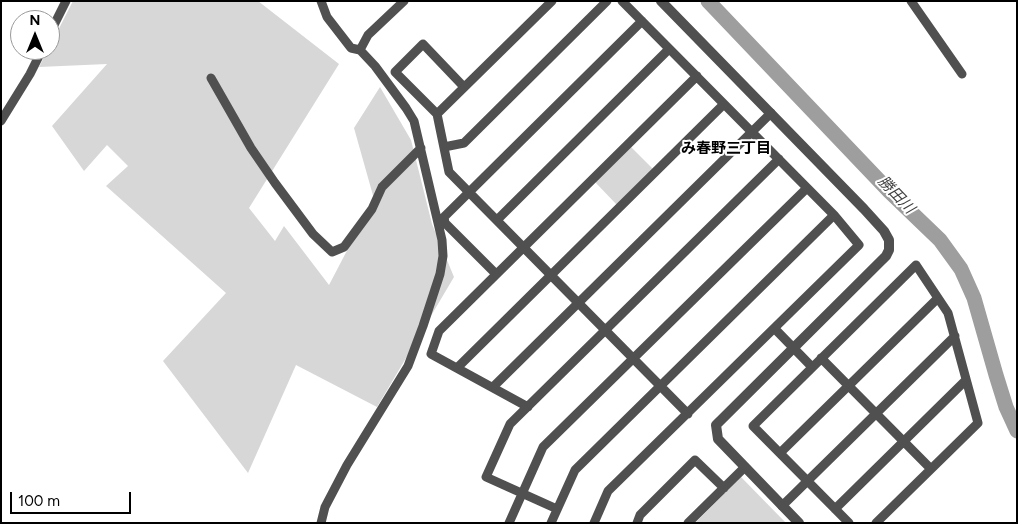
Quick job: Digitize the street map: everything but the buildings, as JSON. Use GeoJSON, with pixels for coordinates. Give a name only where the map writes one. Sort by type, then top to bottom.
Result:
{"type":"FeatureCollection","features":[{"type":"Feature","properties":{"kind":"street"},"geometry":{"type":"LineString","coordinates":[[60,13],[66,1]]}},
{"type":"Feature","properties":{"kind":"street"},"geometry":{"type":"LineString","coordinates":[[321,1],[328,17],[351,48],[360,50],[375,66],[414,122],[442,240],[443,256],[440,274],[424,326],[408,366],[324,507],[321,523]]}},
{"type":"Feature","properties":{"kind":"street"},"geometry":{"type":"LineString","coordinates":[[360,50],[368,35],[404,1]]}},
{"type":"Feature","properties":{"kind":"street"},"geometry":{"type":"LineString","coordinates":[[436,114],[552,1]]}},
{"type":"Feature","properties":{"kind":"street"},"geometry":{"type":"LineString","coordinates":[[444,147],[464,143],[607,1]]}},
{"type":"Feature","properties":{"kind":"street"},"geometry":{"type":"LineString","coordinates":[[594,523],[608,491],[859,245],[834,215],[622,1]]}},
{"type":"Feature","properties":{"kind":"street"},"geometry":{"type":"LineString","coordinates":[[661,1],[864,209],[884,231],[890,245],[886,256],[716,425],[718,439],[799,523]]}},
{"type":"Feature","properties":{"kind":"street"},"geometry":{"type":"LineString","coordinates":[[911,1],[962,74]]}},
{"type":"Feature","properties":{"kind":"street"},"geometry":{"type":"LineString","coordinates":[[496,274],[445,223],[444,216],[642,21]]}},
{"type":"Feature","properties":{"kind":"street"},"geometry":{"type":"LineString","coordinates":[[464,87],[423,44],[395,72],[436,114],[449,172],[688,414]]}},
{"type":"Feature","properties":{"kind":"street"},"geometry":{"type":"LineString","coordinates":[[497,220],[669,49]]}},
{"type":"Feature","properties":{"kind":"street"},"geometry":{"type":"LineString","coordinates":[[1,121],[37,60]]}},
{"type":"Feature","properties":{"kind":"street"},"geometry":{"type":"LineString","coordinates":[[528,407],[431,354],[439,332],[697,76]]}},
{"type":"Feature","properties":{"kind":"street"},"geometry":{"type":"LineString","coordinates":[[211,78],[275,183],[313,234],[332,252],[344,247],[372,209],[382,187],[421,148]]}},
{"type":"Feature","properties":{"kind":"street"},"geometry":{"type":"LineString","coordinates":[[457,368],[724,104]]}},
{"type":"Feature","properties":{"kind":"street"},"geometry":{"type":"LineString","coordinates":[[493,387],[771,113]]}},
{"type":"Feature","properties":{"kind":"street"},"geometry":{"type":"LineString","coordinates":[[557,509],[486,477],[510,424],[779,159]]}},
{"type":"Feature","properties":{"kind":"street"},"geometry":{"type":"LineString","coordinates":[[509,523],[543,447],[807,188]]}},
{"type":"Feature","properties":{"kind":"street"},"geometry":{"type":"LineString","coordinates":[[550,523],[576,470],[834,215]]}},
{"type":"Feature","properties":{"kind":"street"},"geometry":{"type":"LineString","coordinates":[[849,523],[753,426],[916,265],[948,313],[978,423],[876,523]]}},
{"type":"Feature","properties":{"kind":"street"},"geometry":{"type":"LineString","coordinates":[[780,453],[938,298]]}},
{"type":"Feature","properties":{"kind":"street"},"geometry":{"type":"LineString","coordinates":[[775,329],[812,367]]}},
{"type":"Feature","properties":{"kind":"street"},"geometry":{"type":"LineString","coordinates":[[782,506],[955,336]]}},
{"type":"Feature","properties":{"kind":"street"},"geometry":{"type":"LineString","coordinates":[[821,358],[931,469]]}},
{"type":"Feature","properties":{"kind":"street"},"geometry":{"type":"LineString","coordinates":[[835,509],[966,380]]}},
{"type":"Feature","properties":{"kind":"street"},"geometry":{"type":"LineString","coordinates":[[637,523],[640,515],[696,460],[724,488]]}},
{"type":"Feature","properties":{"kind":"street"},"geometry":{"type":"LineString","coordinates":[[688,523],[745,468]]}},
{"type":"Feature","properties":{"kind":"shaded area"},"geometry":{"type":"Polygon","coordinates":[[[73,1],[258,1],[339,64],[249,208],[275,241],[284,226],[329,285],[374,199],[354,128],[380,87],[411,140],[432,224],[454,277],[377,407],[296,365],[248,473],[163,361],[226,293],[106,186],[128,166],[107,145],[84,171],[52,126],[107,64],[39,67],[43,60],[60,60],[60,26],[73,1]]]}},
{"type":"Feature","properties":{"kind":"shaded area"},"geometry":{"type":"Polygon","coordinates":[[[631,147],[654,170],[617,205],[595,182],[631,147]]]}},
{"type":"Feature","properties":{"kind":"shaded area"},"geometry":{"type":"Polygon","coordinates":[[[741,477],[786,523],[695,523],[741,477]]]}},
{"type":"Feature","properties":{"kind":"waterway","name":"勝田川"},"geometry":{"type":"LineString","coordinates":[[708,1],[889,191],[940,240],[961,269],[974,298],[1006,407],[1017,431]]}},
{"type":"Feature","properties":{"kind":"district","name":"み春野三丁目"},"geometry":{"type":"Point","coordinates":[726,149]}}]}
